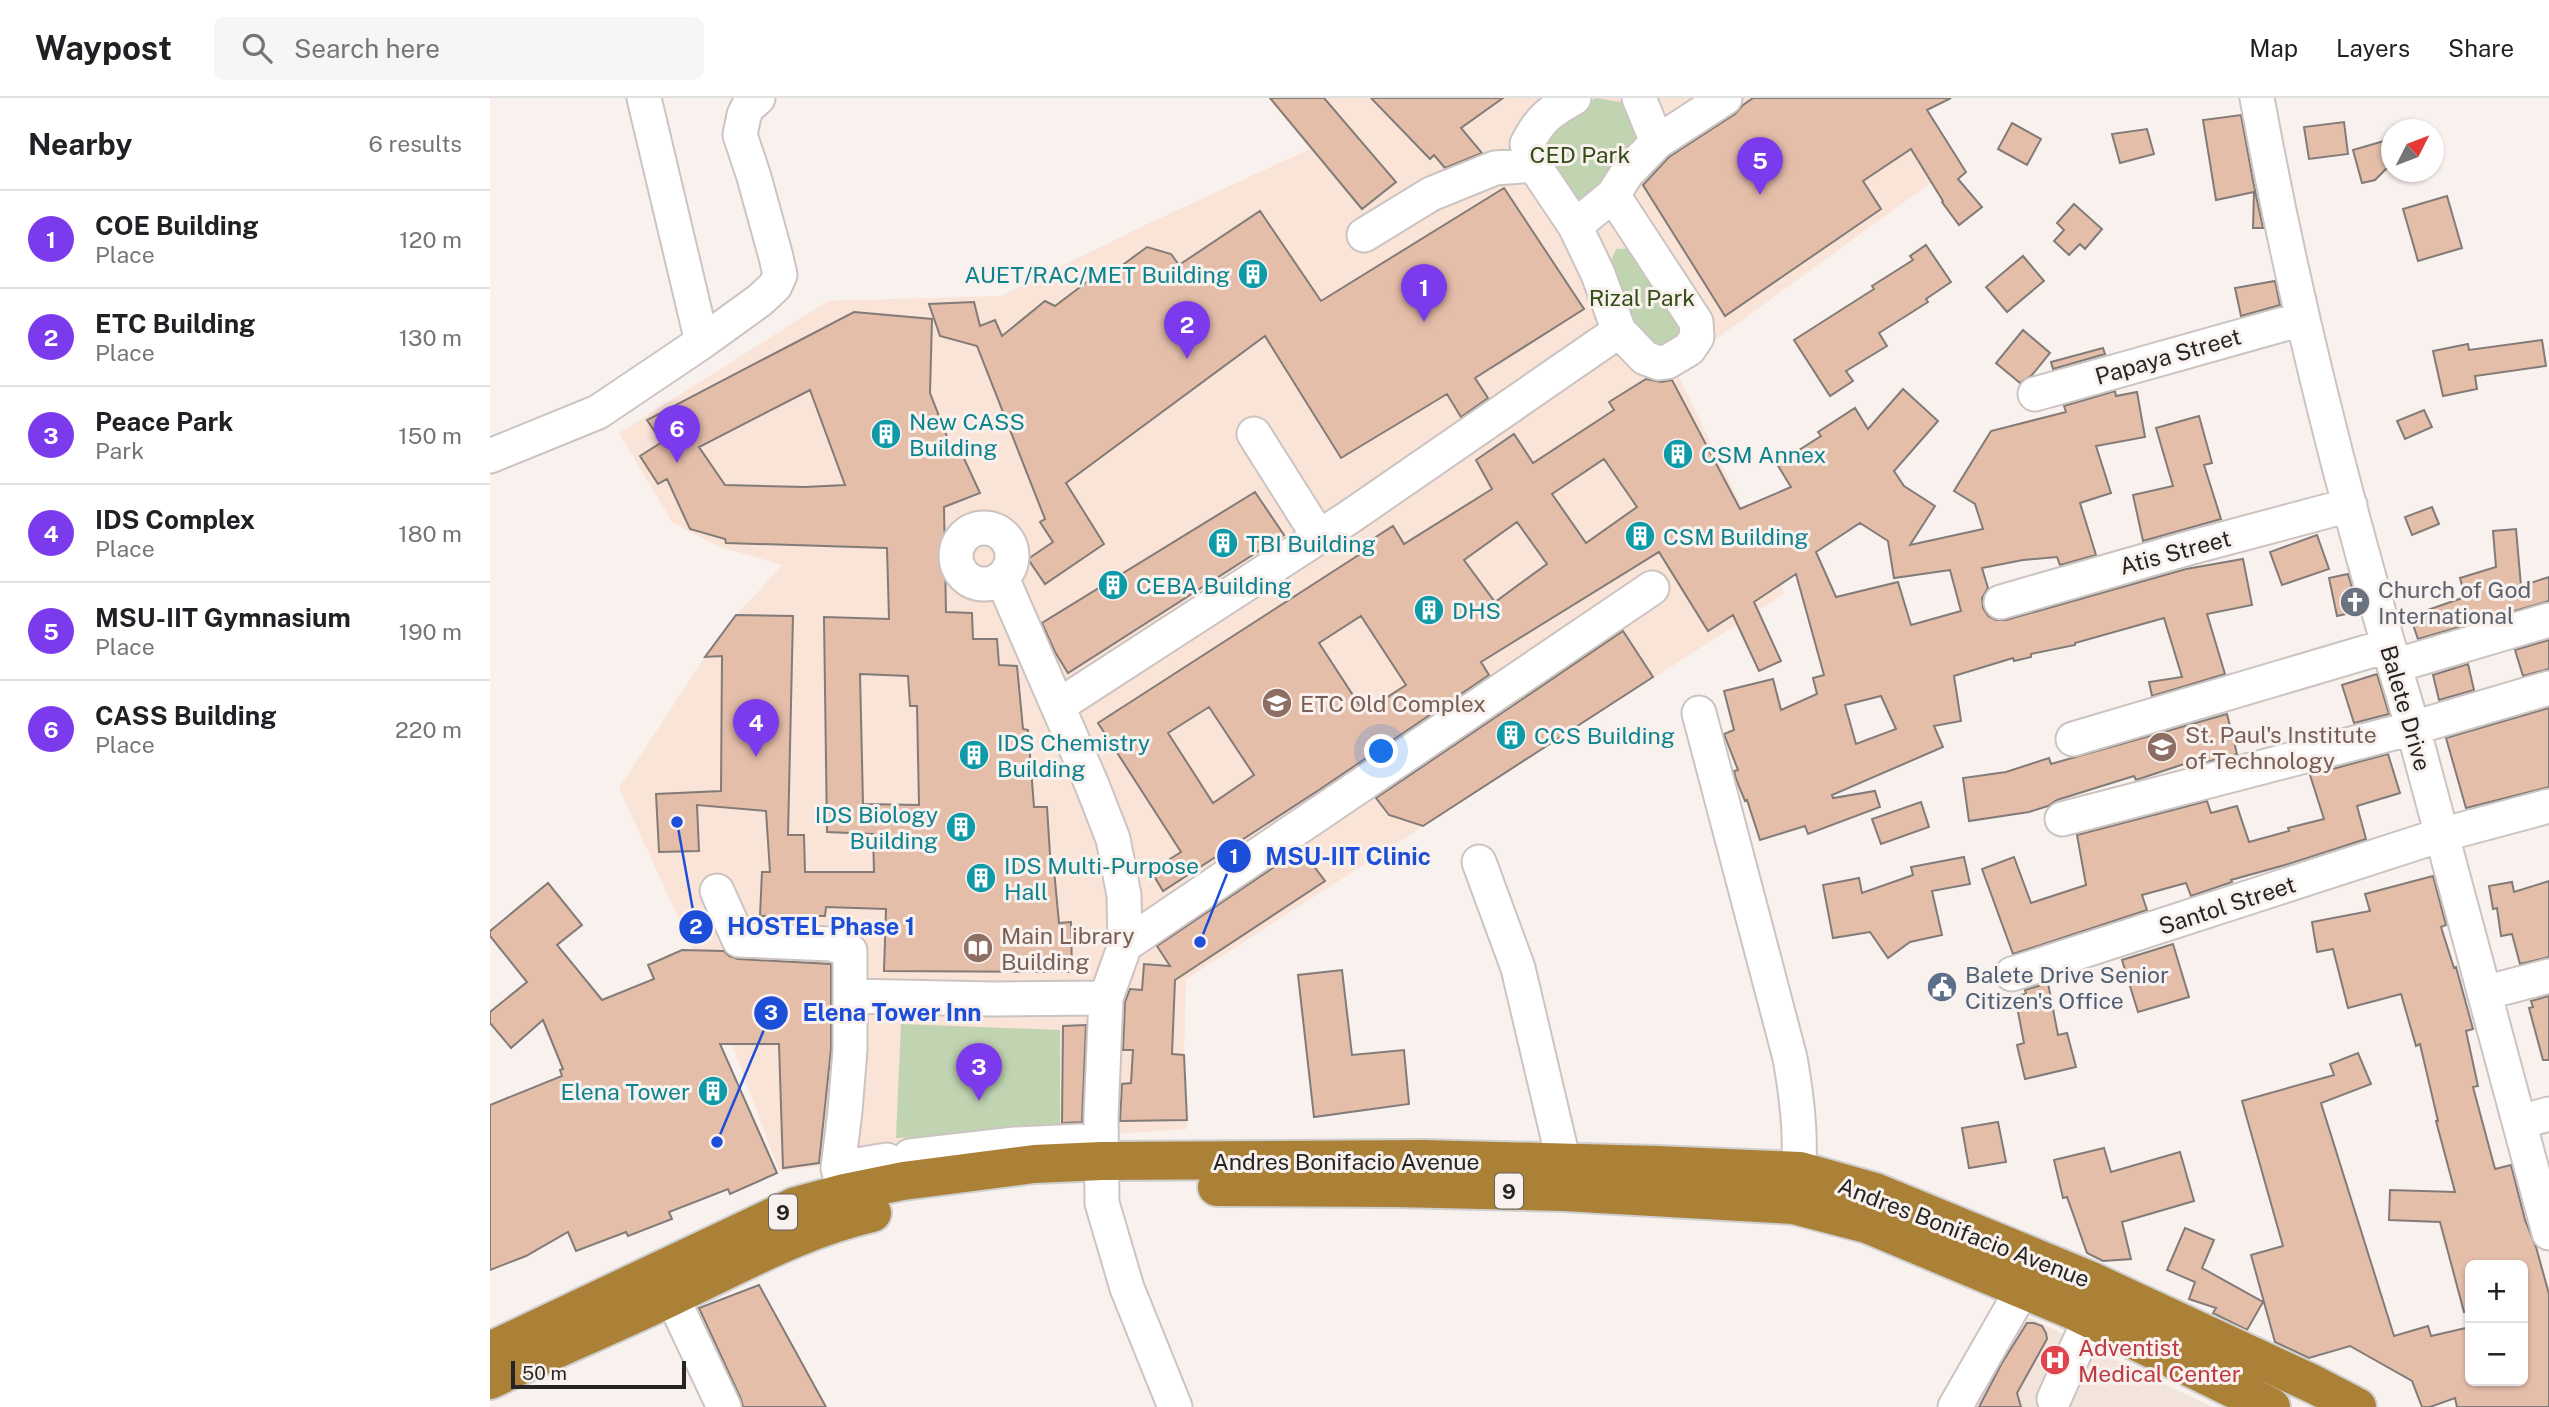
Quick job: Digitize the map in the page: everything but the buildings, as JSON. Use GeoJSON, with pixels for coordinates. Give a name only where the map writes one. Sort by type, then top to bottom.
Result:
{"type":"FeatureCollection","features":[{"type":"Feature","properties":{"kind":"highway","name":"Andres Bonifacio Avenue"},"geometry":{"type":"LineString","coordinates":[[491,1371],[841,1180],[903,1181],[1034,1164],[1095,1161],[1423,1159],[1657,1164],[1797,1188],[1867,1224],[2090,1318],[2270,1407]]}},
{"type":"Feature","properties":{"kind":"highway","name":"Andres Bonifacio Avenue"},"geometry":{"type":"LineString","coordinates":[[491,1371],[672,1297],[795,1237],[856,1216],[908,1204],[1022,1188],[1095,1161],[1224,1187],[1564,1192],[1797,1188],[1875,1192],[2089,1280],[2357,1407]]}},
{"type":"Feature","properties":{"kind":"street"},"geometry":{"type":"LineString","coordinates":[[644,98],[702,342]]}},
{"type":"Feature","properties":{"kind":"street"},"geometry":{"type":"LineString","coordinates":[[490,456],[598,412],[769,293],[780,275],[767,220],[740,135],[744,115],[758,98]]}},
{"type":"Feature","properties":{"kind":"street"},"geometry":{"type":"LineString","coordinates":[[1574,98],[1552,110],[1538,122],[1527,144],[1534,166],[1575,226],[1598,274],[1619,331],[1645,358],[1659,363],[1667,362],[1680,357],[1689,349],[1697,337],[1696,323],[1613,195]]}},
{"type":"Feature","properties":{"kind":"street"},"geometry":{"type":"LineString","coordinates":[[1575,226],[1613,195],[1627,173],[1657,142],[1725,98]]}},
{"type":"Feature","properties":{"kind":"street","name":"Balete Drive"},"geometry":{"type":"LineString","coordinates":[[2257,98],[2302,319],[2391,656],[2484,993],[2534,1118],[2549,1233]]}},
{"type":"Feature","properties":{"kind":"street"},"geometry":{"type":"LineString","coordinates":[[1638,99],[1657,142]]}},
{"type":"Feature","properties":{"kind":"street"},"geometry":{"type":"LineString","coordinates":[[1364,235],[1431,194],[1494,168],[1534,166]]}},
{"type":"Feature","properties":{"kind":"street","name":"Papaya Street"},"geometry":{"type":"LineString","coordinates":[[2035,394],[2302,319]]}},
{"type":"Feature","properties":{"kind":"street"},"geometry":{"type":"LineString","coordinates":[[1058,706],[1319,537],[1619,331]]}},
{"type":"Feature","properties":{"kind":"street"},"geometry":{"type":"LineString","coordinates":[[1254,434],[1319,537]]}},
{"type":"Feature","properties":{"kind":"street","name":"Atis Street"},"geometry":{"type":"LineString","coordinates":[[2001,602],[2350,505]]}},
{"type":"Feature","properties":{"kind":"street"},"geometry":{"type":"LineString","coordinates":[[1002,578],[1113,839],[1124,895],[1125,945],[1106,998],[1101,1117],[1095,1161],[1102,1203],[1115,1249],[1132,1300],[1175,1407]]}},
{"type":"Feature","properties":{"kind":"street"},"geometry":{"type":"LineString","coordinates":[[1125,945],[1652,588]]}},
{"type":"Feature","properties":{"kind":"street"},"geometry":{"type":"LineString","coordinates":[[2073,739],[2391,656],[2549,620]]}},
{"type":"Feature","properties":{"kind":"street"},"geometry":{"type":"LineString","coordinates":[[2062,819],[2413,728],[2549,688]]}},
{"type":"Feature","properties":{"kind":"street"},"geometry":{"type":"LineString","coordinates":[[1699,713],[1790,1058],[1798,1103],[1797,1188]]}},
{"type":"Feature","properties":{"kind":"street","name":"Santol Street"},"geometry":{"type":"LineString","coordinates":[[2012,974],[2441,835],[2549,806]]}},
{"type":"Feature","properties":{"kind":"street"},"geometry":{"type":"LineString","coordinates":[[1479,862],[1518,968],[1564,1163]]}},
{"type":"Feature","properties":{"kind":"street"},"geometry":{"type":"LineString","coordinates":[[717,891],[738,940],[831,944],[850,951],[851,996],[841,1180],[899,1158],[1015,1144],[1095,1161]]}},
{"type":"Feature","properties":{"kind":"street"},"geometry":{"type":"LineString","coordinates":[[2484,993],[2549,976]]}},
{"type":"Feature","properties":{"kind":"street"},"geometry":{"type":"LineString","coordinates":[[851,996],[1106,998]]}},
{"type":"Feature","properties":{"kind":"street"},"geometry":{"type":"LineString","coordinates":[[1955,1407],[2022,1290]]}},
{"type":"Feature","properties":{"kind":"street"},"geometry":{"type":"LineString","coordinates":[[672,1297],[724,1407]]}},
{"type":"Feature","properties":{"kind":"street"},"geometry":{"type":"LineString","coordinates":[[2060,1404],[2090,1318]]}},
{"type":"Feature","properties":{"kind":"shaded area"},"geometry":{"type":"Polygon","coordinates":[[[1268,98],[1919,98],[1959,162],[1675,369],[1784,594],[1186,979],[1184,1053],[1187,1129],[1068,1137],[779,1171],[732,1044],[693,950],[619,788],[705,657],[736,615],[783,565],[720,547],[673,523],[619,433],[828,301],[1001,296],[1141,227],[1310,149],[1268,98]]]}},
{"type":"Feature","properties":{"kind":"shaded area","name":"Adventist Medical Center"},"geometry":{"type":"Polygon","coordinates":[[[2019,1313],[2212,1407],[1971,1407],[2019,1313]]]}},
{"type":"Feature","properties":{"kind":"green space","name":"CED Park"},"geometry":{"type":"Polygon","coordinates":[[[1596,98],[1621,102],[1644,126],[1640,152],[1575,205],[1567,199],[1541,142],[1596,98]]]}},
{"type":"Feature","properties":{"kind":"green space","name":"Rizal Park"},"geometry":{"type":"Polygon","coordinates":[[[1636,248],[1666,282],[1685,339],[1666,354],[1642,343],[1607,271],[1616,249],[1636,248]]]}},
{"type":"Feature","properties":{"kind":"green space"},"geometry":{"type":"Polygon","coordinates":[[[901,1024],[1060,1030],[1060,1131],[896,1138],[901,1024]]]}},
{"type":"Feature","properties":{"kind":"place","name":"MSU-IIT Gymnasium"},"geometry":{"type":"Point","coordinates":[1760,195]}},
{"type":"Feature","properties":{"kind":"place","name":"AUET/RAC/MET Building"},"geometry":{"type":"Point","coordinates":[1253,274]}},
{"type":"Feature","properties":{"kind":"place","name":"COE Building"},"geometry":{"type":"Point","coordinates":[1424,322]}},
{"type":"Feature","properties":{"kind":"place","name":"ETC Building"},"geometry":{"type":"Point","coordinates":[1187,359]}},
{"type":"Feature","properties":{"kind":"place","name":"New CASS Building"},"geometry":{"type":"Point","coordinates":[886,434]}},
{"type":"Feature","properties":{"kind":"place","name":"CSM Annex"},"geometry":{"type":"Point","coordinates":[1678,454]}},
{"type":"Feature","properties":{"kind":"place","name":"CASS Building"},"geometry":{"type":"Point","coordinates":[677,463]}},
{"type":"Feature","properties":{"kind":"place","name":"CSM Building"},"geometry":{"type":"Point","coordinates":[1640,536]}},
{"type":"Feature","properties":{"kind":"place","name":"TBI Building"},"geometry":{"type":"Point","coordinates":[1223,543]}},
{"type":"Feature","properties":{"kind":"place","name":"CEBA Building"},"geometry":{"type":"Point","coordinates":[1113,585]}},
{"type":"Feature","properties":{"kind":"place","name":"Church of God International"},"geometry":{"type":"Point","coordinates":[2355,602]}},
{"type":"Feature","properties":{"kind":"place","name":"DHS"},"geometry":{"type":"Point","coordinates":[1429,610]}},
{"type":"Feature","properties":{"kind":"place","name":"ETC Old Complex"},"geometry":{"type":"Point","coordinates":[1277,703]}},
{"type":"Feature","properties":{"kind":"place","name":"CCS Building"},"geometry":{"type":"Point","coordinates":[1511,735]}},
{"type":"Feature","properties":{"kind":"place","name":"St. Paul's Institute of Technology"},"geometry":{"type":"Point","coordinates":[2162,747]}},
{"type":"Feature","properties":{"kind":"place","name":"IDS Chemistry Building"},"geometry":{"type":"Point","coordinates":[974,755]}},
{"type":"Feature","properties":{"kind":"place","name":"IDS Complex"},"geometry":{"type":"Point","coordinates":[756,757]}},
{"type":"Feature","properties":{"kind":"place","name":"HOSTEL Phase 1"},"geometry":{"type":"Point","coordinates":[677,822]}},
{"type":"Feature","properties":{"kind":"place","name":"IDS Biology Building"},"geometry":{"type":"Point","coordinates":[961,827]}},
{"type":"Feature","properties":{"kind":"place","name":"IDS Multi-Purpose Hall"},"geometry":{"type":"Point","coordinates":[981,878]}},
{"type":"Feature","properties":{"kind":"place","name":"MSU-IIT Clinic"},"geometry":{"type":"Point","coordinates":[1200,942]}},
{"type":"Feature","properties":{"kind":"place","name":"Main Library Building"},"geometry":{"type":"Point","coordinates":[978,948]}},
{"type":"Feature","properties":{"kind":"place","name":"Balete Drive Senior Citizen's Office"},"geometry":{"type":"Point","coordinates":[1942,987]}},
{"type":"Feature","properties":{"kind":"place","name":"Elena Tower"},"geometry":{"type":"Point","coordinates":[713,1091]}},
{"type":"Feature","properties":{"kind":"place","name":"Peace Park"},"geometry":{"type":"Point","coordinates":[979,1101]}},
{"type":"Feature","properties":{"kind":"place","name":"Elena Tower Inn"},"geometry":{"type":"Point","coordinates":[717,1142]}},
{"type":"Feature","properties":{"kind":"place","name":"Adventist Medical Center"},"geometry":{"type":"Point","coordinates":[2055,1360]}}]}
